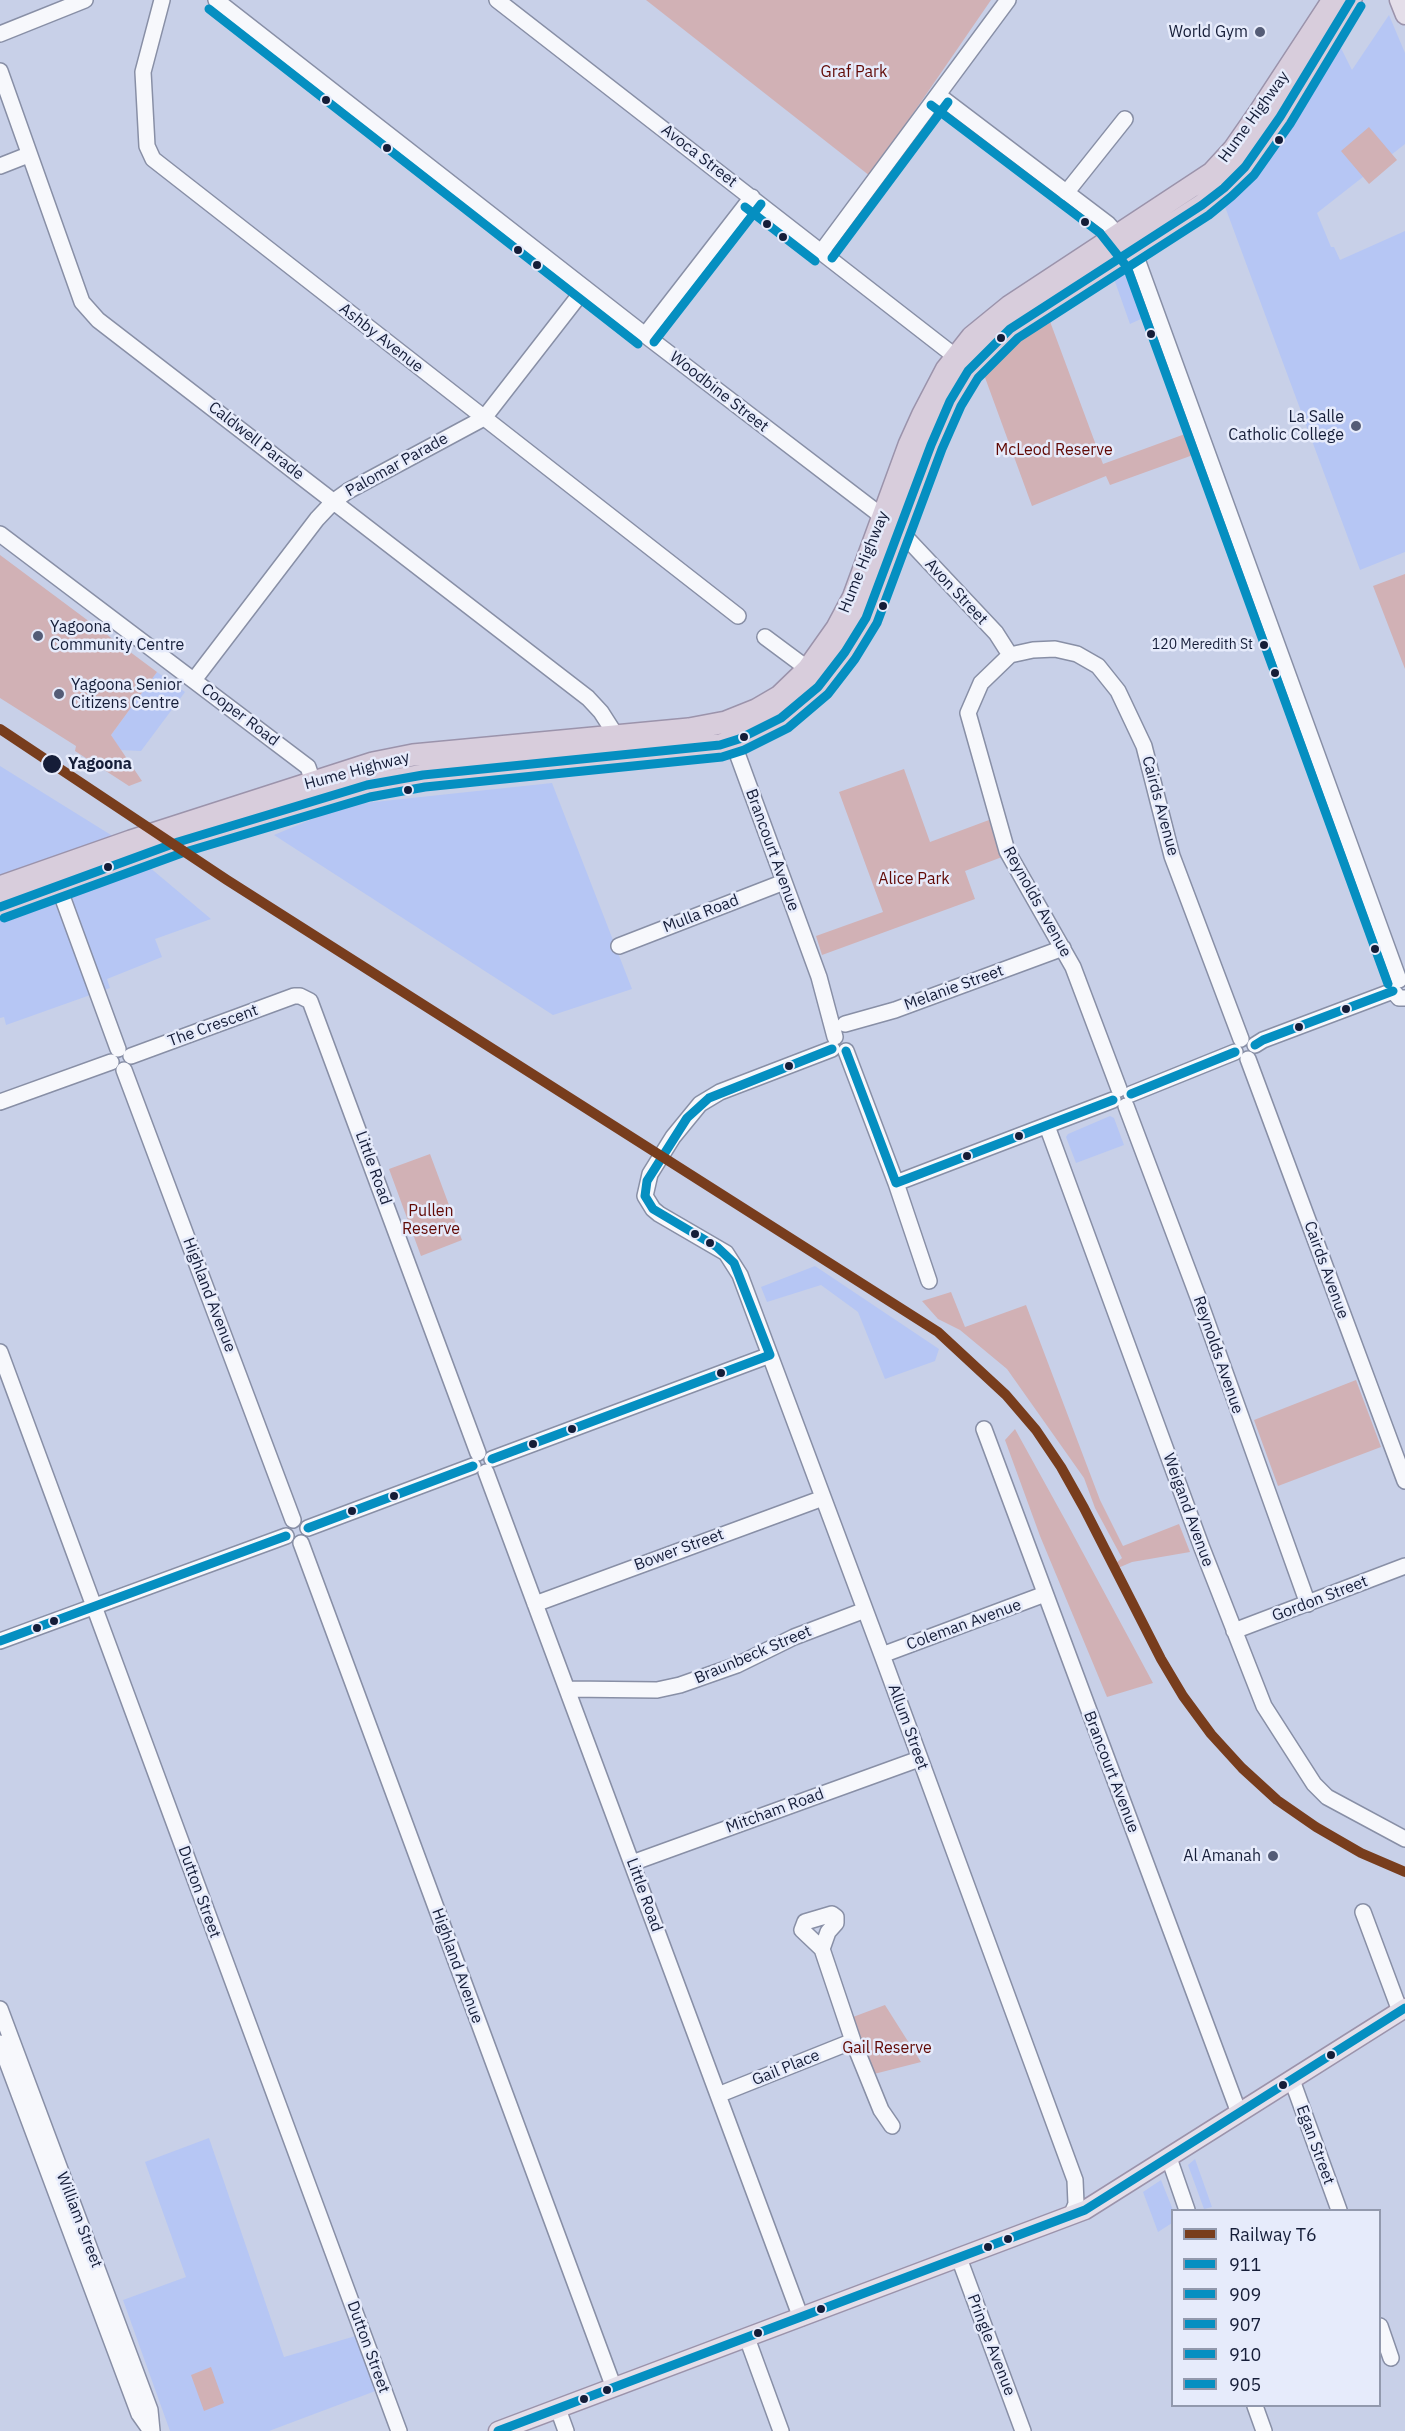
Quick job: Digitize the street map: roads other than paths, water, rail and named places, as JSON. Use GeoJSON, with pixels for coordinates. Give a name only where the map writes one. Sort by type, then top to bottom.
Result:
{"type":"FeatureCollection","features":[{"type":"Feature","properties":{"kind":"highway","name":"Hume Highway"},"geometry":{"type":"LineString","coordinates":[[1216,182],[1234,149],[1333,0]]}},
{"type":"Feature","properties":{"kind":"highway","name":"Hume Highway"},"geometry":{"type":"LineString","coordinates":[[316,790],[367,785],[423,775],[678,751],[729,732],[781,718],[809,696],[825,678],[866,618],[909,445],[936,387],[956,357],[988,322],[1125,242],[1216,182],[1245,167],[1268,135],[1351,0]]}},
{"type":"Feature","properties":{"kind":"highway","name":"Hume Highway"},"geometry":{"type":"LineString","coordinates":[[0,906],[55,877],[171,836],[316,790],[373,763],[413,755],[689,729],[729,732],[756,710],[780,696],[808,669],[837,628],[891,524],[950,401],[968,371],[1010,329],[1125,242]]}},
{"type":"Feature","properties":{"kind":"highway","name":"Hume Highway"},"geometry":{"type":"LineString","coordinates":[[0,887],[55,877]]}},
{"type":"Feature","properties":{"kind":"main road"},"geometry":{"type":"LineString","coordinates":[[498,2431],[1071,2216],[1169,2158],[1403,2010]]}},
{"type":"Feature","properties":{"kind":"street"},"geometry":{"type":"LineString","coordinates":[[0,34],[85,0]]}},
{"type":"Feature","properties":{"kind":"street","name":"Ashby Avenue"},"geometry":{"type":"LineString","coordinates":[[162,0],[143,72],[147,146],[153,159],[738,616]]}},
{"type":"Feature","properties":{"kind":"street","name":"Woodbine Street"},"geometry":{"type":"LineString","coordinates":[[216,0],[891,524]]}},
{"type":"Feature","properties":{"kind":"street","name":"Avoca Street"},"geometry":{"type":"LineString","coordinates":[[497,0],[956,357]]}},
{"type":"Feature","properties":{"kind":"street"},"geometry":{"type":"LineString","coordinates":[[822,251],[1008,0]]}},
{"type":"Feature","properties":{"kind":"street","name":"Caldwell Parade"},"geometry":{"type":"LineString","coordinates":[[0,71],[82,303],[108,327],[588,698],[606,719],[617,737]]}},
{"type":"Feature","properties":{"kind":"street"},"geometry":{"type":"LineString","coordinates":[[896,1183],[1123,1097],[1401,987],[1138,262],[1125,242],[1108,224],[938,95]]}},
{"type":"Feature","properties":{"kind":"street"},"geometry":{"type":"LineString","coordinates":[[1066,193],[1125,119]]}},
{"type":"Feature","properties":{"kind":"street"},"geometry":{"type":"LineString","coordinates":[[0,166],[28,155]]}},
{"type":"Feature","properties":{"kind":"street"},"geometry":{"type":"LineString","coordinates":[[645,334],[752,197]]}},
{"type":"Feature","properties":{"kind":"street","name":"Palomar Parade"},"geometry":{"type":"LineString","coordinates":[[194,680],[317,519],[334,501],[348,491],[484,418],[585,288]]}},
{"type":"Feature","properties":{"kind":"street","name":"Avon Street"},"geometry":{"type":"LineString","coordinates":[[891,524],[996,633],[1010,655]]}},
{"type":"Feature","properties":{"kind":"street","name":"Cooper Road"},"geometry":{"type":"LineString","coordinates":[[0,534],[308,767],[316,790]]}},
{"type":"Feature","properties":{"kind":"street"},"geometry":{"type":"LineString","coordinates":[[765,637],[808,669]]}},
{"type":"Feature","properties":{"kind":"street","name":"Cairds Avenue"},"geometry":{"type":"LineString","coordinates":[[1010,655],[1033,650],[1055,649],[1077,654],[1098,666],[1118,691],[1144,746],[1172,856],[1405,1481]]}},
{"type":"Feature","properties":{"kind":"street","name":"Reynolds Avenue"},"geometry":{"type":"LineString","coordinates":[[1010,655],[981,683],[968,712],[1007,851],[1073,967],[1198,1297],[1308,1604]]}},
{"type":"Feature","properties":{"kind":"street","name":"Brancourt Avenue"},"geometry":{"type":"LineString","coordinates":[[729,732],[819,977],[840,1044],[896,1183],[929,1281]]}},
{"type":"Feature","properties":{"kind":"street","name":"Highland Avenue"},"geometry":{"type":"LineString","coordinates":[[55,877],[293,1520]]}},
{"type":"Feature","properties":{"kind":"street","name":"Mulla Road"},"geometry":{"type":"LineString","coordinates":[[619,946],[783,882]]}},
{"type":"Feature","properties":{"kind":"street","name":"Melanie Street"},"geometry":{"type":"LineString","coordinates":[[844,1024],[862,1020],[1063,948]]}},
{"type":"Feature","properties":{"kind":"street","name":"Brancourt Avenue"},"geometry":{"type":"LineString","coordinates":[[819,977],[844,1024],[840,1044]]}},
{"type":"Feature","properties":{"kind":"street","name":"The Crescent"},"geometry":{"type":"LineString","coordinates":[[0,1102],[294,996]]}},
{"type":"Feature","properties":{"kind":"street","name":"Little Road"},"geometry":{"type":"LineString","coordinates":[[294,996],[306,998],[313,1006],[801,2318]]}},
{"type":"Feature","properties":{"kind":"street","name":"Allum Street"},"geometry":{"type":"LineString","coordinates":[[840,1044],[709,1098],[693,1111],[673,1137],[650,1174],[645,1196],[653,1209],[726,1253],[740,1275],[1075,2181],[1076,2204],[1071,2216]]}},
{"type":"Feature","properties":{"kind":"street","name":"Weigand Avenue"},"geometry":{"type":"LineString","coordinates":[[1047,1126],[1234,1631],[1264,1706],[1314,1784],[1327,1797],[1405,1839]]}},
{"type":"Feature","properties":{"kind":"street","name":"Dutton Street"},"geometry":{"type":"LineString","coordinates":[[0,1352],[399,2431]]}},
{"type":"Feature","properties":{"kind":"street"},"geometry":{"type":"LineString","coordinates":[[308,1528],[770,1355]]}},
{"type":"Feature","properties":{"kind":"street","name":"Brancourt Avenue"},"geometry":{"type":"LineString","coordinates":[[984,1429],[1239,2113]]}},
{"type":"Feature","properties":{"kind":"street","name":"Bower Street"},"geometry":{"type":"LineString","coordinates":[[535,1604],[823,1498]]}},
{"type":"Feature","properties":{"kind":"street"},"geometry":{"type":"LineString","coordinates":[[286,1536],[287,1525],[293,1520],[300,1520],[308,1528]]}},
{"type":"Feature","properties":{"kind":"street"},"geometry":{"type":"LineString","coordinates":[[286,1536],[293,1543],[301,1543],[307,1537],[308,1528]]}},
{"type":"Feature","properties":{"kind":"street"},"geometry":{"type":"LineString","coordinates":[[0,1641],[286,1536]]}},
{"type":"Feature","properties":{"kind":"street","name":"Highland Avenue"},"geometry":{"type":"LineString","coordinates":[[301,1543],[614,2388]]}},
{"type":"Feature","properties":{"kind":"street","name":"Gordon Street"},"geometry":{"type":"LineString","coordinates":[[1234,1631],[1405,1566]]}},
{"type":"Feature","properties":{"kind":"street","name":"Coleman Avenue"},"geometry":{"type":"LineString","coordinates":[[882,1655],[1045,1594]]}},
{"type":"Feature","properties":{"kind":"street","name":"Braunbeck Street"},"geometry":{"type":"LineString","coordinates":[[567,1689],[657,1690],[680,1685],[737,1665],[794,1636],[865,1610]]}},
{"type":"Feature","properties":{"kind":"street","name":"Mitcham Road"},"geometry":{"type":"LineString","coordinates":[[632,1863],[919,1760]]}},
{"type":"Feature","properties":{"kind":"street"},"geometry":{"type":"LineString","coordinates":[[1363,1912],[1403,2010]]}},
{"type":"Feature","properties":{"kind":"street"},"geometry":{"type":"LineString","coordinates":[[822,1949],[853,2041],[881,2110],[892,2126]]}},
{"type":"Feature","properties":{"kind":"street","name":"William Street"},"geometry":{"type":"LineString","coordinates":[[0,2009],[150,2410],[152,2431]]}},
{"type":"Feature","properties":{"kind":"street","name":"Gail Place"},"geometry":{"type":"LineString","coordinates":[[718,2095],[853,2041]]}},
{"type":"Feature","properties":{"kind":"street","name":"William Street"},"geometry":{"type":"LineString","coordinates":[[0,2043],[138,2414],[152,2431]]}},
{"type":"Feature","properties":{"kind":"street","name":"Egan Street"},"geometry":{"type":"LineString","coordinates":[[1292,2080],[1338,2209]]}},
{"type":"Feature","properties":{"kind":"street"},"geometry":{"type":"LineString","coordinates":[[1169,2158],[1186,2209]]}},
{"type":"Feature","properties":{"kind":"street"},"geometry":{"type":"LineString","coordinates":[[1075,2181],[1089,2197],[1101,2200]]}},
{"type":"Feature","properties":{"kind":"street","name":"Pringle Avenue"},"geometry":{"type":"LineString","coordinates":[[959,2258],[1023,2431]]}},
{"type":"Feature","properties":{"kind":"street"},"geometry":{"type":"LineString","coordinates":[[1381,2329],[1391,2358]]}},
{"type":"Feature","properties":{"kind":"street"},"geometry":{"type":"LineString","coordinates":[[747,2338],[781,2431]]}},
{"type":"Feature","properties":{"kind":"street"},"geometry":{"type":"LineString","coordinates":[[1255,2407],[1264,2431]]}},
{"type":"Feature","properties":{"kind":"street"},"geometry":{"type":"LineString","coordinates":[[558,2409],[566,2431]]}},
{"type":"Feature","properties":{"kind":"rail line","name":"T6"},"geometry":{"type":"LineString","coordinates":[[0,729],[227,880],[938,1332],[1006,1395],[1036,1430],[1061,1467],[1084,1508],[1161,1659],[1183,1696],[1211,1734],[1242,1768],[1277,1800],[1316,1827],[1361,1853],[1405,1872]]}},
{"type":"Feature","properties":{"kind":"place","name":"World Gym"},"geometry":{"type":"Point","coordinates":[1260,32]}},
{"type":"Feature","properties":{"kind":"place","name":"La Salle Catholic College"},"geometry":{"type":"Point","coordinates":[1356,426]}},
{"type":"Feature","properties":{"kind":"place","name":"Yagoona Community Centre"},"geometry":{"type":"Point","coordinates":[38,636]}},
{"type":"Feature","properties":{"kind":"place","name":"120 Meredith St"},"geometry":{"type":"Point","coordinates":[1264,645]}},
{"type":"Feature","properties":{"kind":"place","name":"Yagoona Senior Citizens Centre"},"geometry":{"type":"Point","coordinates":[59,694]}},
{"type":"Feature","properties":{"kind":"place","name":"Yagoona"},"geometry":{"type":"Point","coordinates":[52,764]}},
{"type":"Feature","properties":{"kind":"place","name":"Al Amanah"},"geometry":{"type":"Point","coordinates":[1273,1856]}},
{"type":"Feature","properties":{"kind":"park label","name":"Graf Park"},"geometry":{"type":"Point","coordinates":[854,72]}},
{"type":"Feature","properties":{"kind":"park label","name":"McLeod Reserve"},"geometry":{"type":"Point","coordinates":[1054,450]}},
{"type":"Feature","properties":{"kind":"park label","name":"Alice Park"},"geometry":{"type":"Point","coordinates":[914,879]}},
{"type":"Feature","properties":{"kind":"park label","name":"Pullen Reserve"},"geometry":{"type":"Point","coordinates":[431,1220]}},
{"type":"Feature","properties":{"kind":"park label","name":"Gail Reserve"},"geometry":{"type":"Point","coordinates":[887,2048]}}]}
